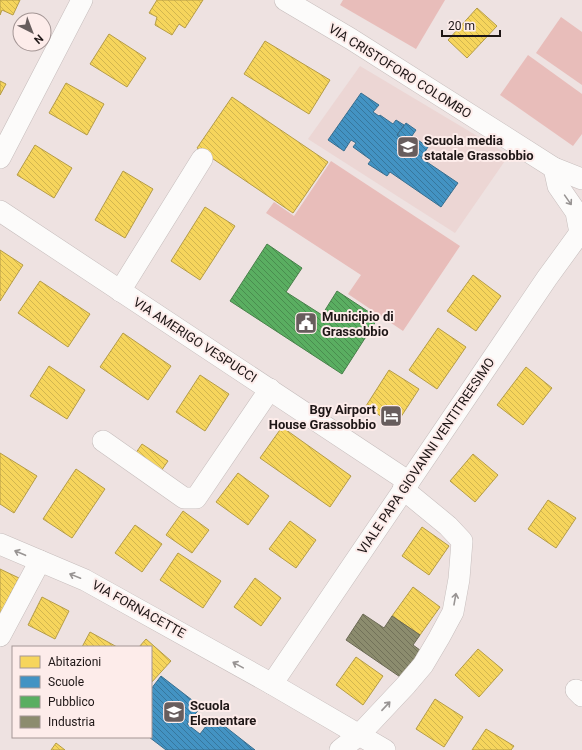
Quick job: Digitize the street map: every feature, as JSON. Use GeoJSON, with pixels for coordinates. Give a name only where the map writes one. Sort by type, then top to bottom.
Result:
{"type":"FeatureCollection","features":[{"type":"Feature","properties":{"kind":"street"},"geometry":{"type":"LineString","coordinates":[[0,158],[82,0]]}},
{"type":"Feature","properties":{"kind":"street","name":"VIA CRISTOFORO COLOMBO"},"geometry":{"type":"LineString","coordinates":[[286,0],[357,43],[554,168],[582,179]]}},
{"type":"Feature","properties":{"kind":"street","name":"VIA AMERIGO VESPUCCI"},"geometry":{"type":"LineString","coordinates":[[120,291],[202,159]]}},
{"type":"Feature","properties":{"kind":"street"},"geometry":{"type":"LineString","coordinates":[[554,168],[558,186],[576,212],[581,233]]}},
{"type":"Feature","properties":{"kind":"street","name":"VIA AMERIGO VESPUCCI"},"geometry":{"type":"LineString","coordinates":[[0,211],[270,389],[406,486],[462,541],[459,579],[453,612],[440,638],[423,665],[359,735]]}},
{"type":"Feature","properties":{"kind":"street","name":"VIALE PAPA GIOVANNI VENTITREESIMO"},"geometry":{"type":"LineString","coordinates":[[272,684],[547,278],[581,233]]}},
{"type":"Feature","properties":{"kind":"street","name":"VIA AMERIGO VESPUCCI"},"geometry":{"type":"LineString","coordinates":[[103,441],[184,498],[196,498],[270,389]]}},
{"type":"Feature","properties":{"kind":"street","name":"VIA FORNACETTE"},"geometry":{"type":"LineString","coordinates":[[0,544],[85,580],[272,684],[385,750]]}},
{"type":"Feature","properties":{"kind":"street"},"geometry":{"type":"LineString","coordinates":[[0,636],[40,561]]}},
{"type":"Feature","properties":{"kind":"street"},"geometry":{"type":"LineString","coordinates":[[340,750],[359,735]]}},
{"type":"Feature","properties":{"kind":"shaded area"},"geometry":{"type":"Polygon","coordinates":[[[343,0],[445,0],[416,49],[340,5],[343,0]]]}},
{"type":"Feature","properties":{"kind":"shaded area"},"geometry":{"type":"Polygon","coordinates":[[[561,17],[582,32],[582,85],[536,53],[561,17]]]}},
{"type":"Feature","properties":{"kind":"shaded area"},"geometry":{"type":"Polygon","coordinates":[[[528,55],[582,94],[582,134],[573,146],[500,95],[528,55]]]}},
{"type":"Feature","properties":{"kind":"shaded area","name":"Scuola media statale Grassobbio"},"geometry":{"type":"Polygon","coordinates":[[[360,66],[509,155],[455,233],[308,139],[360,66]]]}},
{"type":"Feature","properties":{"kind":"shaded area"},"geometry":{"type":"Polygon","coordinates":[[[331,161],[460,246],[403,331],[348,294],[361,275],[266,213],[274,202],[294,216],[331,161]]]}},
{"type":"Feature","properties":{"kind":"building: Abitazioni"},"geometry":{"type":"Polygon","coordinates":[[[0,0],[20,0],[14,12],[12,12],[12,15],[2,10],[0,15],[0,0]]]}},
{"type":"Feature","properties":{"kind":"building: Abitazioni"},"geometry":{"type":"Polygon","coordinates":[[[157,0],[203,0],[185,28],[179,24],[172,35],[155,25],[157,17],[149,13],[157,0]]]}},
{"type":"Feature","properties":{"kind":"building: Abitazioni"},"geometry":{"type":"Polygon","coordinates":[[[477,8],[497,26],[467,58],[448,40],[477,8]]]}},
{"type":"Feature","properties":{"kind":"building: Abitazioni"},"geometry":{"type":"Polygon","coordinates":[[[109,34],[146,58],[127,87],[90,64],[109,34]]]}},
{"type":"Feature","properties":{"kind":"building: Abitazioni"},"geometry":{"type":"Polygon","coordinates":[[[265,41],[330,80],[309,114],[244,74],[265,41]]]}},
{"type":"Feature","properties":{"kind":"building: Abitazioni"},"geometry":{"type":"Polygon","coordinates":[[[0,81],[6,84],[0,95],[0,81]]]}},
{"type":"Feature","properties":{"kind":"building: Abitazioni"},"geometry":{"type":"Polygon","coordinates":[[[66,83],[104,104],[87,135],[49,113],[66,83]]]}},
{"type":"Feature","properties":{"kind":"building: Abitazioni"},"geometry":{"type":"Polygon","coordinates":[[[232,97],[328,162],[293,213],[197,148],[232,97]]]}},
{"type":"Feature","properties":{"kind":"building: Abitazioni"},"geometry":{"type":"Polygon","coordinates":[[[35,145],[72,168],[54,198],[17,175],[35,145]]]}},
{"type":"Feature","properties":{"kind":"building: Abitazioni"},"geometry":{"type":"Polygon","coordinates":[[[123,171],[153,189],[125,238],[95,220],[123,171]]]}},
{"type":"Feature","properties":{"kind":"building: Abitazioni"},"geometry":{"type":"Polygon","coordinates":[[[205,207],[235,226],[200,280],[171,261],[205,207]]]}},
{"type":"Feature","properties":{"kind":"building: Abitazioni"},"geometry":{"type":"Polygon","coordinates":[[[0,250],[23,265],[0,301],[0,250]]]}},
{"type":"Feature","properties":{"kind":"building: Abitazioni"},"geometry":{"type":"Polygon","coordinates":[[[473,275],[501,296],[476,331],[447,311],[473,275]]]}},
{"type":"Feature","properties":{"kind":"building: Abitazioni"},"geometry":{"type":"Polygon","coordinates":[[[40,281],[90,314],[68,347],[18,313],[40,281]]]}},
{"type":"Feature","properties":{"kind":"building: Abitazioni"},"geometry":{"type":"Polygon","coordinates":[[[438,328],[466,347],[437,389],[409,370],[438,328]]]}},
{"type":"Feature","properties":{"kind":"building: Abitazioni"},"geometry":{"type":"Polygon","coordinates":[[[123,333],[171,366],[148,400],[100,367],[123,333]]]}},
{"type":"Feature","properties":{"kind":"building: Abitazioni"},"geometry":{"type":"Polygon","coordinates":[[[49,366],[85,390],[67,419],[30,396],[49,366]]]}},
{"type":"Feature","properties":{"kind":"building: Abitazioni"},"geometry":{"type":"Polygon","coordinates":[[[526,367],[552,388],[523,425],[497,405],[526,367]]]}},
{"type":"Feature","properties":{"kind":"building: Abitazioni"},"geometry":{"type":"Polygon","coordinates":[[[389,370],[419,389],[395,426],[366,406],[389,370]]]}},
{"type":"Feature","properties":{"kind":"building: Abitazioni"},"geometry":{"type":"Polygon","coordinates":[[[200,375],[229,394],[205,431],[176,412],[200,375]]]}},
{"type":"Feature","properties":{"kind":"building: Abitazioni"},"geometry":{"type":"Polygon","coordinates":[[[282,427],[351,476],[330,507],[260,458],[282,427]]]}},
{"type":"Feature","properties":{"kind":"building: Abitazioni"},"geometry":{"type":"Polygon","coordinates":[[[142,444],[168,461],[159,474],[133,457],[142,444]]]}},
{"type":"Feature","properties":{"kind":"building: Abitazioni"},"geometry":{"type":"Polygon","coordinates":[[[0,453],[37,476],[14,513],[0,504],[0,453]]]}},
{"type":"Feature","properties":{"kind":"building: Abitazioni"},"geometry":{"type":"Polygon","coordinates":[[[473,454],[498,475],[475,502],[450,481],[473,454]]]}},
{"type":"Feature","properties":{"kind":"building: Abitazioni"},"geometry":{"type":"Polygon","coordinates":[[[76,469],[105,489],[72,538],[43,519],[76,469]]]}},
{"type":"Feature","properties":{"kind":"building: Abitazioni"},"geometry":{"type":"Polygon","coordinates":[[[238,473],[269,496],[248,525],[216,502],[238,473]]]}},
{"type":"Feature","properties":{"kind":"building: Abitazioni"},"geometry":{"type":"Polygon","coordinates":[[[548,500],[576,518],[556,548],[528,529],[548,500]]]}},
{"type":"Feature","properties":{"kind":"building: Abitazioni"},"geometry":{"type":"Polygon","coordinates":[[[183,511],[209,530],[192,553],[166,535],[183,511]]]}},
{"type":"Feature","properties":{"kind":"building: Abitazioni"},"geometry":{"type":"Polygon","coordinates":[[[290,521],[316,540],[296,568],[269,549],[290,521]]]}},
{"type":"Feature","properties":{"kind":"building: Abitazioni"},"geometry":{"type":"Polygon","coordinates":[[[135,525],[162,544],[142,572],[115,553],[135,525]]]}},
{"type":"Feature","properties":{"kind":"building: Abitazioni"},"geometry":{"type":"Polygon","coordinates":[[[422,527],[449,546],[429,575],[402,556],[422,527]]]}},
{"type":"Feature","properties":{"kind":"building: Abitazioni"},"geometry":{"type":"Polygon","coordinates":[[[178,553],[221,581],[203,608],[160,580],[178,553]]]}},
{"type":"Feature","properties":{"kind":"building: Abitazioni"},"geometry":{"type":"Polygon","coordinates":[[[0,569],[19,578],[0,614],[0,569]]]}},
{"type":"Feature","properties":{"kind":"building: Abitazioni"},"geometry":{"type":"Polygon","coordinates":[[[255,578],[281,598],[261,626],[234,607],[255,578]]]}},
{"type":"Feature","properties":{"kind":"building: Abitazioni"},"geometry":{"type":"Polygon","coordinates":[[[413,587],[440,607],[420,635],[392,616],[413,587]]]}},
{"type":"Feature","properties":{"kind":"building: Abitazioni"},"geometry":{"type":"Polygon","coordinates":[[[42,597],[69,611],[55,639],[28,625],[42,597]]]}},
{"type":"Feature","properties":{"kind":"building: Abitazioni"},"geometry":{"type":"Polygon","coordinates":[[[90,632],[115,646],[83,646],[90,632]]]}},
{"type":"Feature","properties":{"kind":"building: Abitazioni"},"geometry":{"type":"Polygon","coordinates":[[[146,639],[171,661],[152,682],[152,646],[140,646],[146,639]]]}},
{"type":"Feature","properties":{"kind":"building: Abitazioni"},"geometry":{"type":"Polygon","coordinates":[[[478,649],[503,670],[479,697],[455,675],[478,649]]]}},
{"type":"Feature","properties":{"kind":"building: Abitazioni"},"geometry":{"type":"Polygon","coordinates":[[[356,657],[383,676],[363,705],[336,685],[356,657]]]}},
{"type":"Feature","properties":{"kind":"building: Abitazioni"},"geometry":{"type":"Polygon","coordinates":[[[435,699],[463,717],[444,747],[416,729],[435,699]]]}},
{"type":"Feature","properties":{"kind":"building: Abitazioni"},"geometry":{"type":"Polygon","coordinates":[[[486,729],[514,746],[511,750],[472,750],[486,729]]]}},
{"type":"Feature","properties":{"kind":"building: Abitazioni"},"geometry":{"type":"Polygon","coordinates":[[[56,743],[65,750],[51,750],[56,743]]]}},
{"type":"Feature","properties":{"kind":"building: Scuole"},"geometry":{"type":"Polygon","coordinates":[[[361,93],[379,105],[373,112],[393,124],[396,120],[404,125],[397,135],[407,143],[412,136],[428,147],[421,158],[458,183],[441,207],[390,172],[387,176],[368,164],[371,160],[353,147],[356,143],[351,140],[344,151],[328,140],[361,93]]]}},
{"type":"Feature","properties":{"kind":"building: Scuole"},"geometry":{"type":"Polygon","coordinates":[[[406,123],[416,130],[407,143],[397,135],[406,123]]]}},
{"type":"Feature","properties":{"kind":"building: Scuole","name":"Scuola Elementare"},"geometry":{"type":"Polygon","coordinates":[[[161,676],[201,707],[187,724],[200,734],[213,717],[255,750],[166,750],[150,738],[152,738],[152,688],[161,676]]]}},
{"type":"Feature","properties":{"kind":"building: Pubblico"},"geometry":{"type":"Polygon","coordinates":[[[267,244],[302,268],[286,292],[322,315],[337,291],[378,318],[342,374],[230,301],[267,244]]]}},
{"type":"Feature","properties":{"kind":"building: Industria"},"geometry":{"type":"Polygon","coordinates":[[[363,614],[384,628],[392,616],[420,635],[413,645],[424,653],[406,681],[346,640],[363,614]]]}},
{"type":"Feature","properties":{"kind":"place","name":"Scuola media statale Grassobbio"},"geometry":{"type":"Point","coordinates":[408,147]}},
{"type":"Feature","properties":{"kind":"place","name":"Municipio di Grassobbio"},"geometry":{"type":"Point","coordinates":[306,323]}},
{"type":"Feature","properties":{"kind":"place","name":"Bgy Airport House Grassobbio"},"geometry":{"type":"Point","coordinates":[391,416]}},
{"type":"Feature","properties":{"kind":"place","name":"Scuola Elementare"},"geometry":{"type":"Point","coordinates":[174,712]}}]}
